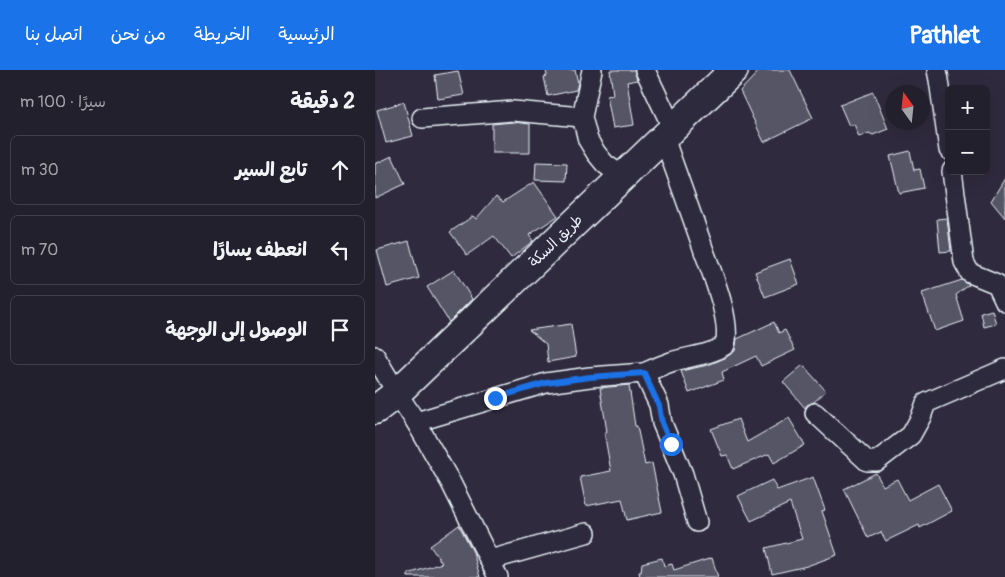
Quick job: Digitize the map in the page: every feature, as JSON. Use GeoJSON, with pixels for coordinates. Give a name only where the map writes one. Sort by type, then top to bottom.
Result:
{"type":"FeatureCollection","features":[{"type":"Feature","properties":{"kind":"main road","name":"طريق السكة"},"geometry":{"type":"LineString","coordinates":[[375,410],[397,394],[734,70]]}},
{"type":"Feature","properties":{"kind":"street"},"geometry":{"type":"LineString","coordinates":[[591,70],[583,117],[589,140],[605,164],[623,177]]}},
{"type":"Feature","properties":{"kind":"street"},"geometry":{"type":"LineString","coordinates":[[416,422],[546,383],[590,377],[644,373],[672,361],[721,348],[725,344],[725,322],[719,294],[668,134],[645,70]]}},
{"type":"Feature","properties":{"kind":"street"},"geometry":{"type":"LineString","coordinates":[[937,70],[946,130]]}},
{"type":"Feature","properties":{"kind":"street"},"geometry":{"type":"LineString","coordinates":[[422,118],[513,112],[583,117]]}},
{"type":"Feature","properties":{"kind":"street"},"geometry":{"type":"LineString","coordinates":[[953,175],[964,262],[970,273],[997,284],[1005,301]]}},
{"type":"Feature","properties":{"kind":"street"},"geometry":{"type":"LineString","coordinates":[[375,356],[451,483],[494,569],[586,533]]}},
{"type":"Feature","properties":{"kind":"street"},"geometry":{"type":"LineString","coordinates":[[815,414],[867,461],[877,461],[911,435],[926,403],[1005,369]]}},
{"type":"Feature","properties":{"kind":"street"},"geometry":{"type":"LineString","coordinates":[[644,373],[659,406],[662,423],[683,474],[697,522]]}},
{"type":"Feature","properties":{"kind":"building"},"geometry":{"type":"Polygon","coordinates":[[[546,70],[575,70],[578,83],[576,90],[548,96],[544,77],[547,76],[546,70]]]}},
{"type":"Feature","properties":{"kind":"building"},"geometry":{"type":"Polygon","coordinates":[[[610,70],[634,70],[637,80],[627,82],[634,125],[613,128],[607,96],[613,95],[610,70]]]}},
{"type":"Feature","properties":{"kind":"building"},"geometry":{"type":"Polygon","coordinates":[[[760,70],[790,70],[813,118],[764,142],[740,91],[760,70]]]}},
{"type":"Feature","properties":{"kind":"building"},"geometry":{"type":"Polygon","coordinates":[[[458,71],[464,95],[438,99],[435,75],[458,71]]]}},
{"type":"Feature","properties":{"kind":"building"},"geometry":{"type":"Polygon","coordinates":[[[873,92],[885,122],[886,130],[873,135],[869,133],[859,137],[854,124],[849,126],[840,105],[873,92]]]}},
{"type":"Feature","properties":{"kind":"building"},"geometry":{"type":"Polygon","coordinates":[[[404,102],[413,136],[386,143],[377,110],[404,102]]]}},
{"type":"Feature","properties":{"kind":"building"},"geometry":{"type":"Polygon","coordinates":[[[513,122],[530,124],[530,153],[492,153],[492,124],[513,122]]]}},
{"type":"Feature","properties":{"kind":"building"},"geometry":{"type":"Polygon","coordinates":[[[910,151],[914,170],[920,169],[924,188],[899,193],[890,156],[910,151]]]}},
{"type":"Feature","properties":{"kind":"building"},"geometry":{"type":"Polygon","coordinates":[[[392,156],[405,184],[375,198],[375,164],[392,156]]]}},
{"type":"Feature","properties":{"kind":"building"},"geometry":{"type":"Polygon","coordinates":[[[536,162],[567,163],[566,181],[535,180],[536,162]]]}},
{"type":"Feature","properties":{"kind":"building"},"geometry":{"type":"Polygon","coordinates":[[[1005,178],[1005,218],[991,201],[1005,178]]]}},
{"type":"Feature","properties":{"kind":"building"},"geometry":{"type":"Polygon","coordinates":[[[534,182],[558,216],[529,235],[533,241],[511,258],[494,236],[467,255],[450,232],[473,216],[476,219],[496,196],[503,202],[534,182]]]}},
{"type":"Feature","properties":{"kind":"building"},"geometry":{"type":"Polygon","coordinates":[[[947,218],[951,251],[940,252],[937,219],[947,218]]]}},
{"type":"Feature","properties":{"kind":"building"},"geometry":{"type":"Polygon","coordinates":[[[409,241],[419,278],[387,287],[377,250],[409,241]]]}},
{"type":"Feature","properties":{"kind":"building"},"geometry":{"type":"Polygon","coordinates":[[[790,259],[799,284],[765,297],[755,272],[790,259]]]}},
{"type":"Feature","properties":{"kind":"building"},"geometry":{"type":"Polygon","coordinates":[[[454,270],[472,299],[449,322],[427,287],[454,270]]]}},
{"type":"Feature","properties":{"kind":"building"},"geometry":{"type":"Polygon","coordinates":[[[962,280],[969,285],[956,295],[964,321],[935,331],[922,293],[962,280]]]}},
{"type":"Feature","properties":{"kind":"building"},"geometry":{"type":"Polygon","coordinates":[[[992,310],[996,324],[984,327],[981,313],[992,310]]]}},
{"type":"Feature","properties":{"kind":"building"},"geometry":{"type":"Polygon","coordinates":[[[774,322],[779,333],[785,330],[795,350],[761,366],[756,356],[722,372],[724,380],[689,393],[681,371],[708,365],[725,358],[735,351],[737,339],[774,322]]]}},
{"type":"Feature","properties":{"kind":"building"},"geometry":{"type":"Polygon","coordinates":[[[571,324],[576,357],[548,362],[546,344],[529,330],[571,324]]]}},
{"type":"Feature","properties":{"kind":"building"},"geometry":{"type":"Polygon","coordinates":[[[803,365],[826,391],[805,408],[783,382],[803,365]]]}},
{"type":"Feature","properties":{"kind":"building"},"geometry":{"type":"Polygon","coordinates":[[[629,385],[635,426],[637,426],[645,465],[652,463],[662,512],[627,520],[622,499],[586,506],[580,477],[611,471],[604,432],[607,432],[600,388],[629,385]]]}},
{"type":"Feature","properties":{"kind":"building"},"geometry":{"type":"Polygon","coordinates":[[[789,418],[805,445],[774,463],[769,454],[733,469],[727,455],[722,456],[711,429],[738,419],[747,442],[789,418]]]}},
{"type":"Feature","properties":{"kind":"building"},"geometry":{"type":"Polygon","coordinates":[[[876,473],[883,486],[897,479],[908,500],[938,484],[952,511],[920,528],[919,525],[886,541],[881,532],[868,538],[844,489],[876,473]]]}},
{"type":"Feature","properties":{"kind":"building"},"geometry":{"type":"Polygon","coordinates":[[[813,477],[825,510],[822,511],[837,555],[807,566],[772,574],[766,548],[802,539],[790,503],[751,521],[738,496],[772,480],[777,490],[813,477]]]}},
{"type":"Feature","properties":{"kind":"building"},"geometry":{"type":"Polygon","coordinates":[[[459,525],[473,552],[480,577],[408,577],[408,574],[442,563],[430,546],[459,525]]]}},
{"type":"Feature","properties":{"kind":"building"},"geometry":{"type":"Polygon","coordinates":[[[662,558],[664,566],[672,564],[674,570],[712,558],[718,577],[640,577],[639,572],[641,572],[642,563],[662,558]]]}},
{"type":"Feature","properties":{"kind":"route"},"geometry":{"type":"LineString","coordinates":[[495,398],[546,383],[590,377],[644,373],[659,406],[662,423],[671,444]]}}]}
